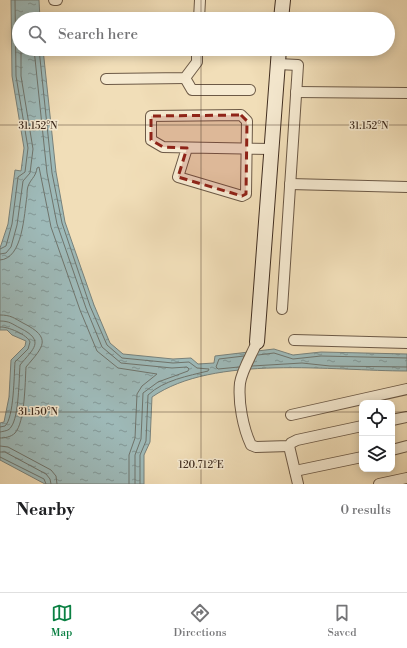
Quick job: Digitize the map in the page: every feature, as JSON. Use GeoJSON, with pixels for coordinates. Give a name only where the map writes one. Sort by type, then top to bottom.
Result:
{"type":"FeatureCollection","features":[{"type":"Feature","properties":{"kind":"street"},"geometry":{"type":"LineString","coordinates":[[199,12],[200,0]]}},
{"type":"Feature","properties":{"kind":"street"},"geometry":{"type":"LineString","coordinates":[[282,12],[283,0]]}},
{"type":"Feature","properties":{"kind":"street"},"geometry":{"type":"LineString","coordinates":[[185,78],[197,62],[197,56]]}},
{"type":"Feature","properties":{"kind":"street"},"geometry":{"type":"LineString","coordinates":[[279,56],[257,342],[241,381],[241,404],[248,438],[251,445],[256,447],[289,446],[297,440],[359,427]]}},
{"type":"Feature","properties":{"kind":"street"},"geometry":{"type":"LineString","coordinates":[[278,64],[298,65],[282,309]]}},
{"type":"Feature","properties":{"kind":"street"},"geometry":{"type":"LineString","coordinates":[[106,79],[185,78]]}},
{"type":"Feature","properties":{"kind":"street"},"geometry":{"type":"LineString","coordinates":[[185,78],[192,90],[250,90]]}},
{"type":"Feature","properties":{"kind":"street"},"geometry":{"type":"LineString","coordinates":[[296,92],[407,93]]}},
{"type":"Feature","properties":{"kind":"street"},"geometry":{"type":"LineString","coordinates":[[187,148],[178,177],[242,196],[246,194],[248,148],[248,121],[241,115],[151,116],[151,140],[163,147],[187,148],[248,148],[272,148]]}},
{"type":"Feature","properties":{"kind":"street"},"geometry":{"type":"LineString","coordinates":[[290,184],[407,187]]}},
{"type":"Feature","properties":{"kind":"street"},"geometry":{"type":"LineString","coordinates":[[294,340],[407,343]]}},
{"type":"Feature","properties":{"kind":"street"},"geometry":{"type":"LineString","coordinates":[[291,414],[407,389]]}},
{"type":"Feature","properties":{"kind":"street"},"geometry":{"type":"LineString","coordinates":[[395,419],[407,417]]}},
{"type":"Feature","properties":{"kind":"street"},"geometry":{"type":"LineString","coordinates":[[289,446],[298,484]]}},
{"type":"Feature","properties":{"kind":"street"},"geometry":{"type":"LineString","coordinates":[[395,449],[407,446]]}},
{"type":"Feature","properties":{"kind":"street"},"geometry":{"type":"LineString","coordinates":[[295,472],[359,457]]}},
{"type":"Feature","properties":{"kind":"street"},"geometry":{"type":"LineString","coordinates":[[379,484],[407,478]]}},
{"type":"Feature","properties":{"kind":"highlighted area"},"geometry":{"type":"Polygon","coordinates":[[[241,115],[247,121],[246,194],[242,196],[178,177],[187,148],[163,147],[151,140],[151,116],[241,115]]]}},
{"type":"Feature","properties":{"kind":"water"},"geometry":{"type":"Polygon","coordinates":[[[11,0],[39,0],[40,12],[12,12],[12,56],[44,56],[56,172],[65,222],[94,305],[110,343],[123,354],[173,359],[191,358],[198,364],[214,363],[215,356],[274,349],[293,355],[321,352],[407,354],[407,371],[275,368],[240,370],[208,375],[178,384],[152,397],[150,442],[144,455],[144,484],[45,484],[0,460],[0,423],[4,422],[9,397],[11,360],[25,346],[26,341],[12,335],[7,330],[0,330],[0,248],[8,224],[15,170],[21,171],[24,148],[12,76],[11,0]]]}}]}
